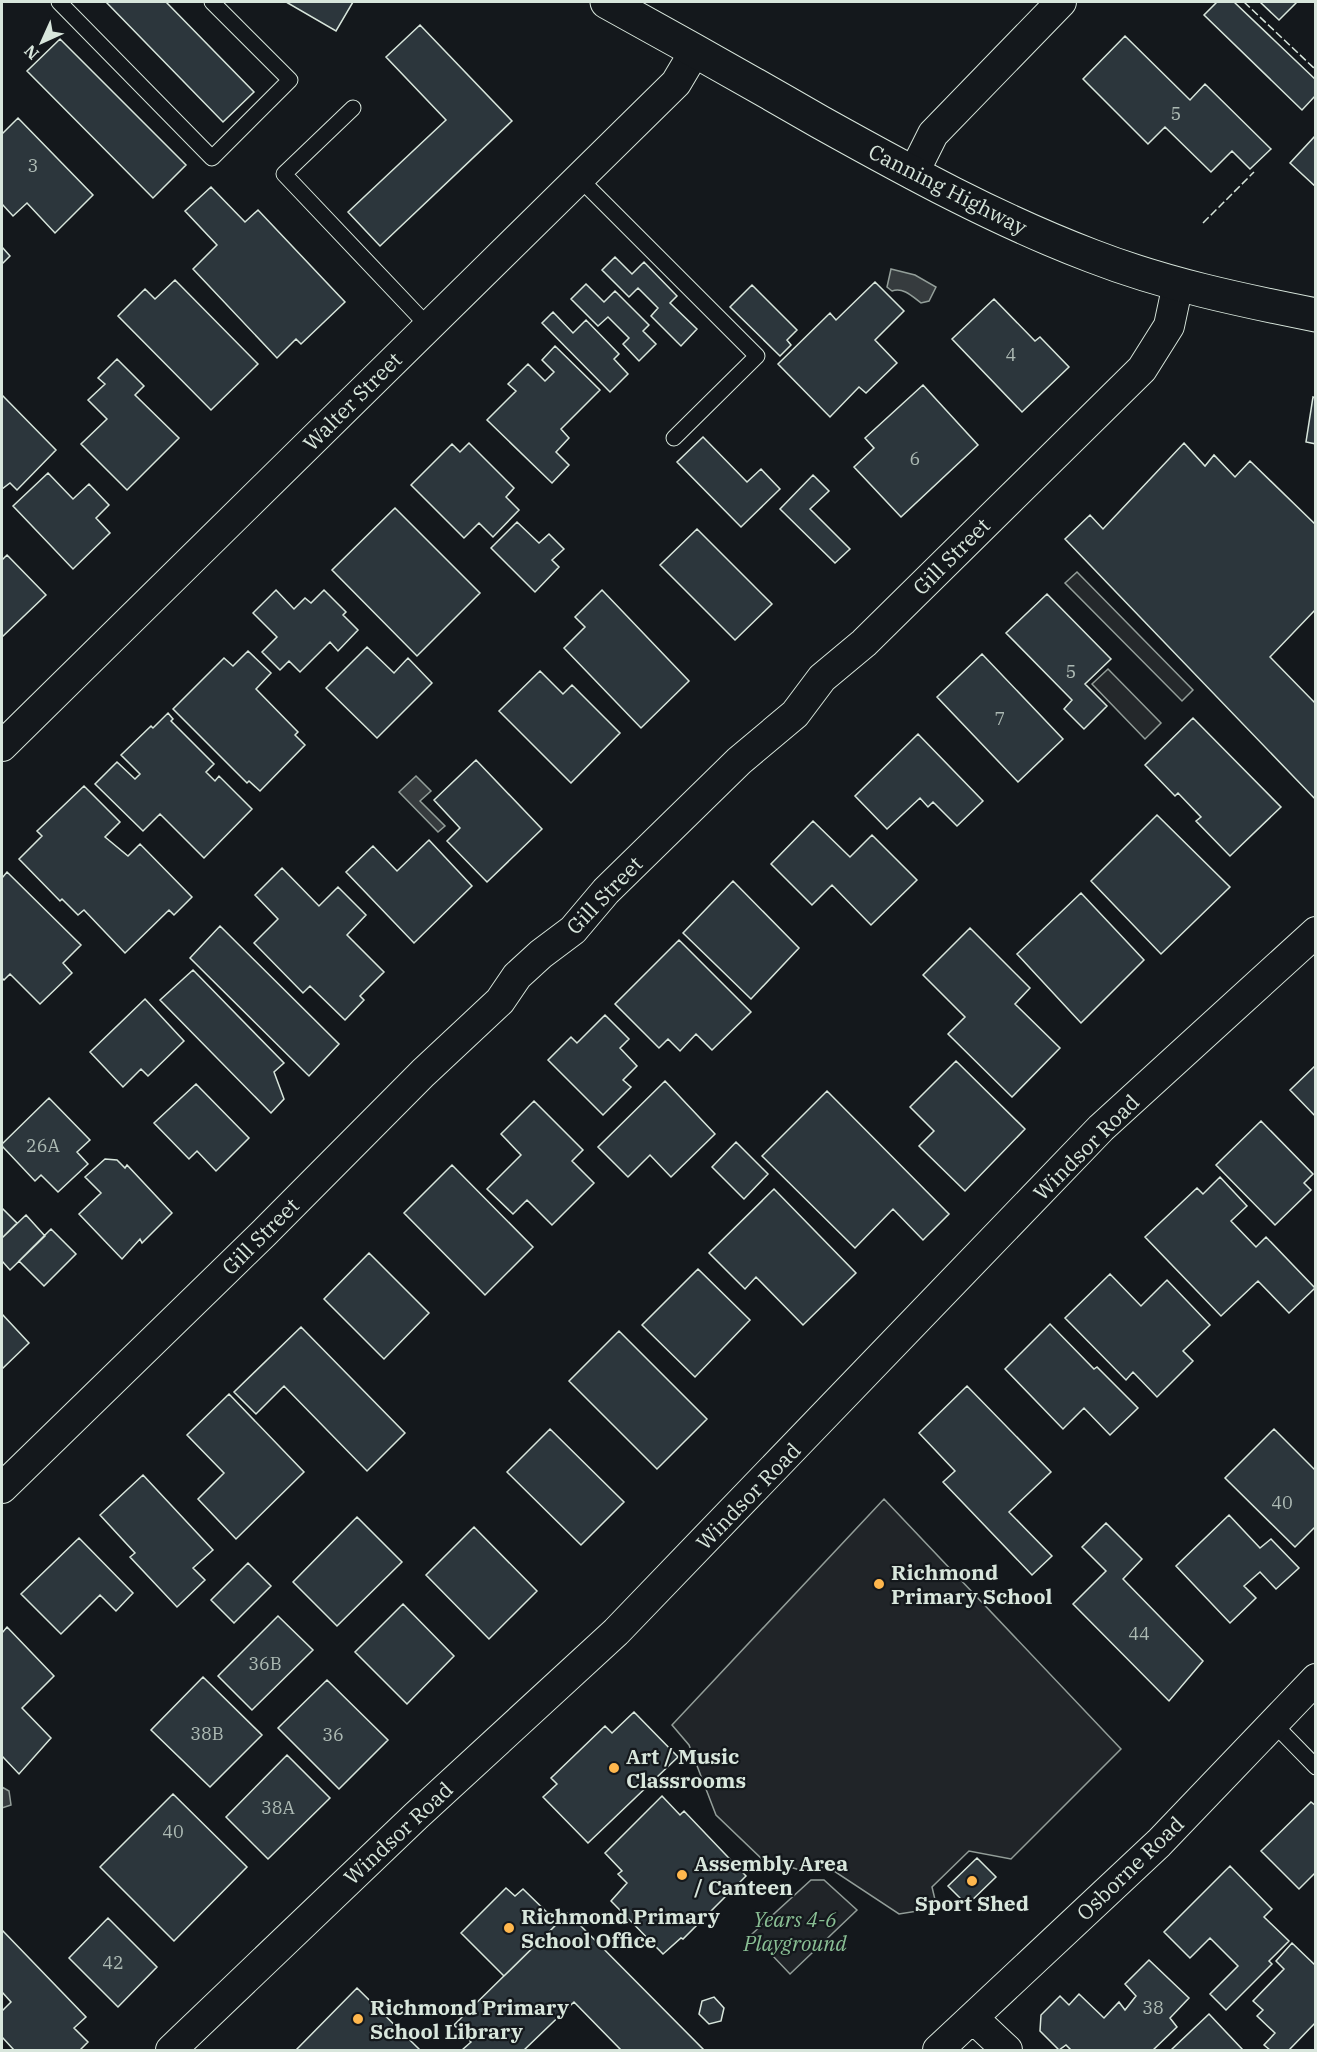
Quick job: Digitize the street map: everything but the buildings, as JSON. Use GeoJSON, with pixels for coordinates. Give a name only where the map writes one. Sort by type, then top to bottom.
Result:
{"type":"FeatureCollection","features":[{"type":"Feature","properties":{"kind":"highway","name":"Canning Highway"},"geometry":{"type":"LineString","coordinates":[[607,2],[913,174],[1023,228],[1094,257],[1178,284],[1316,315]]}},
{"type":"Feature","properties":{"kind":"street"},"geometry":{"type":"LineString","coordinates":[[913,174],[933,134],[1061,2]]}},
{"type":"Feature","properties":{"kind":"street","name":"Walter Street"},"geometry":{"type":"LineString","coordinates":[[2,746],[675,83],[695,51]]}},
{"type":"Feature","properties":{"kind":"street","name":"Gill Street"},"geometry":{"type":"LineString","coordinates":[[2,1488],[264,1233],[423,1073],[500,1001],[517,975],[573,930],[606,891],[731,770],[795,714],[822,678],[864,643],[1142,369],[1169,326],[1178,284]]}},
{"type":"Feature","properties":{"kind":"street","name":"Windsor Road"},"geometry":{"type":"LineString","coordinates":[[171,2050],[416,1816],[616,1632],[1101,1128],[1316,932]]}},
{"type":"Feature","properties":{"kind":"street","name":"Osborne Road"},"geometry":{"type":"LineString","coordinates":[[938,2050],[1159,1843],[1316,1679]]}},
{"type":"Feature","properties":{"kind":"street"},"geometry":{"type":"LineString","coordinates":[[973,2018],[1007,2050]]}},
{"type":"Feature","properties":{"kind":"lane"},"geometry":{"type":"LineString","coordinates":[[59,2],[212,158],[290,80],[212,2]]}},
{"type":"Feature","properties":{"kind":"lane"},"geometry":{"type":"LineString","coordinates":[[353,108],[284,174],[428,326]]}},
{"type":"Feature","properties":{"kind":"lane"},"geometry":{"type":"LineString","coordinates":[[579,178],[757,356],[674,438]]}},
{"type":"Feature","properties":{"kind":"lane"},"geometry":{"type":"LineString","coordinates":[[1273,1724],[1316,1767]]}},
{"type":"Feature","properties":{"kind":"green space"},"geometry":{"type":"Polygon","coordinates":[[[884,1499],[1121,1749],[1011,1859],[969,1851],[932,1887],[937,1908],[899,1914],[828,1867],[800,1870],[762,1859],[716,1815],[689,1745],[672,1725],[884,1499]]]}},
{"type":"Feature","properties":{"kind":"green space","name":"Years 4-6 Playground"},"geometry":{"type":"Polygon","coordinates":[[[811,1880],[824,1880],[857,1910],[790,1974],[752,1934],[811,1880]]]}},
{"type":"Feature","properties":{"kind":"shaded area"},"geometry":{"type":"Polygon","coordinates":[[[891,269],[915,275],[936,287],[929,301],[921,303],[907,293],[900,290],[892,291],[887,287],[891,269]]]}},
{"type":"Feature","properties":{"kind":"shaded area"},"geometry":{"type":"Polygon","coordinates":[[[1077,572],[1193,690],[1182,701],[1065,583],[1077,572]]]}},
{"type":"Feature","properties":{"kind":"shaded area"},"geometry":{"type":"Polygon","coordinates":[[[1108,669],[1161,723],[1145,739],[1092,684],[1108,669]]]}},
{"type":"Feature","properties":{"kind":"shaded area"},"geometry":{"type":"Polygon","coordinates":[[[416,776],[431,791],[420,801],[445,826],[438,832],[399,792],[416,776]]]}},
{"type":"Feature","properties":{"kind":"shaded area"},"geometry":{"type":"Polygon","coordinates":[[[2,1787],[9,1791],[11,1805],[2,1808],[2,1787]]]}},
{"type":"Feature","properties":{"kind":"fence"},"geometry":{"type":"LineString","coordinates":[[1244,2],[1316,70]]}},
{"type":"Feature","properties":{"kind":"fence"},"geometry":{"type":"LineString","coordinates":[[1203,223],[1254,172]]}},
{"type":"Feature","properties":{"kind":"place","name":"Richmond Primary School"},"geometry":{"type":"Point","coordinates":[879,1584]}},
{"type":"Feature","properties":{"kind":"place","name":"Art / Music Classrooms"},"geometry":{"type":"Point","coordinates":[614,1768]}},
{"type":"Feature","properties":{"kind":"place","name":"Assembly Area / Canteen"},"geometry":{"type":"Point","coordinates":[682,1875]}},
{"type":"Feature","properties":{"kind":"place","name":"Sport Shed"},"geometry":{"type":"Point","coordinates":[972,1881]}},
{"type":"Feature","properties":{"kind":"place","name":"Richmond Primary School Office"},"geometry":{"type":"Point","coordinates":[509,1928]}},
{"type":"Feature","properties":{"kind":"place","name":"Richmond Primary School Library"},"geometry":{"type":"Point","coordinates":[358,2019]}}]}
